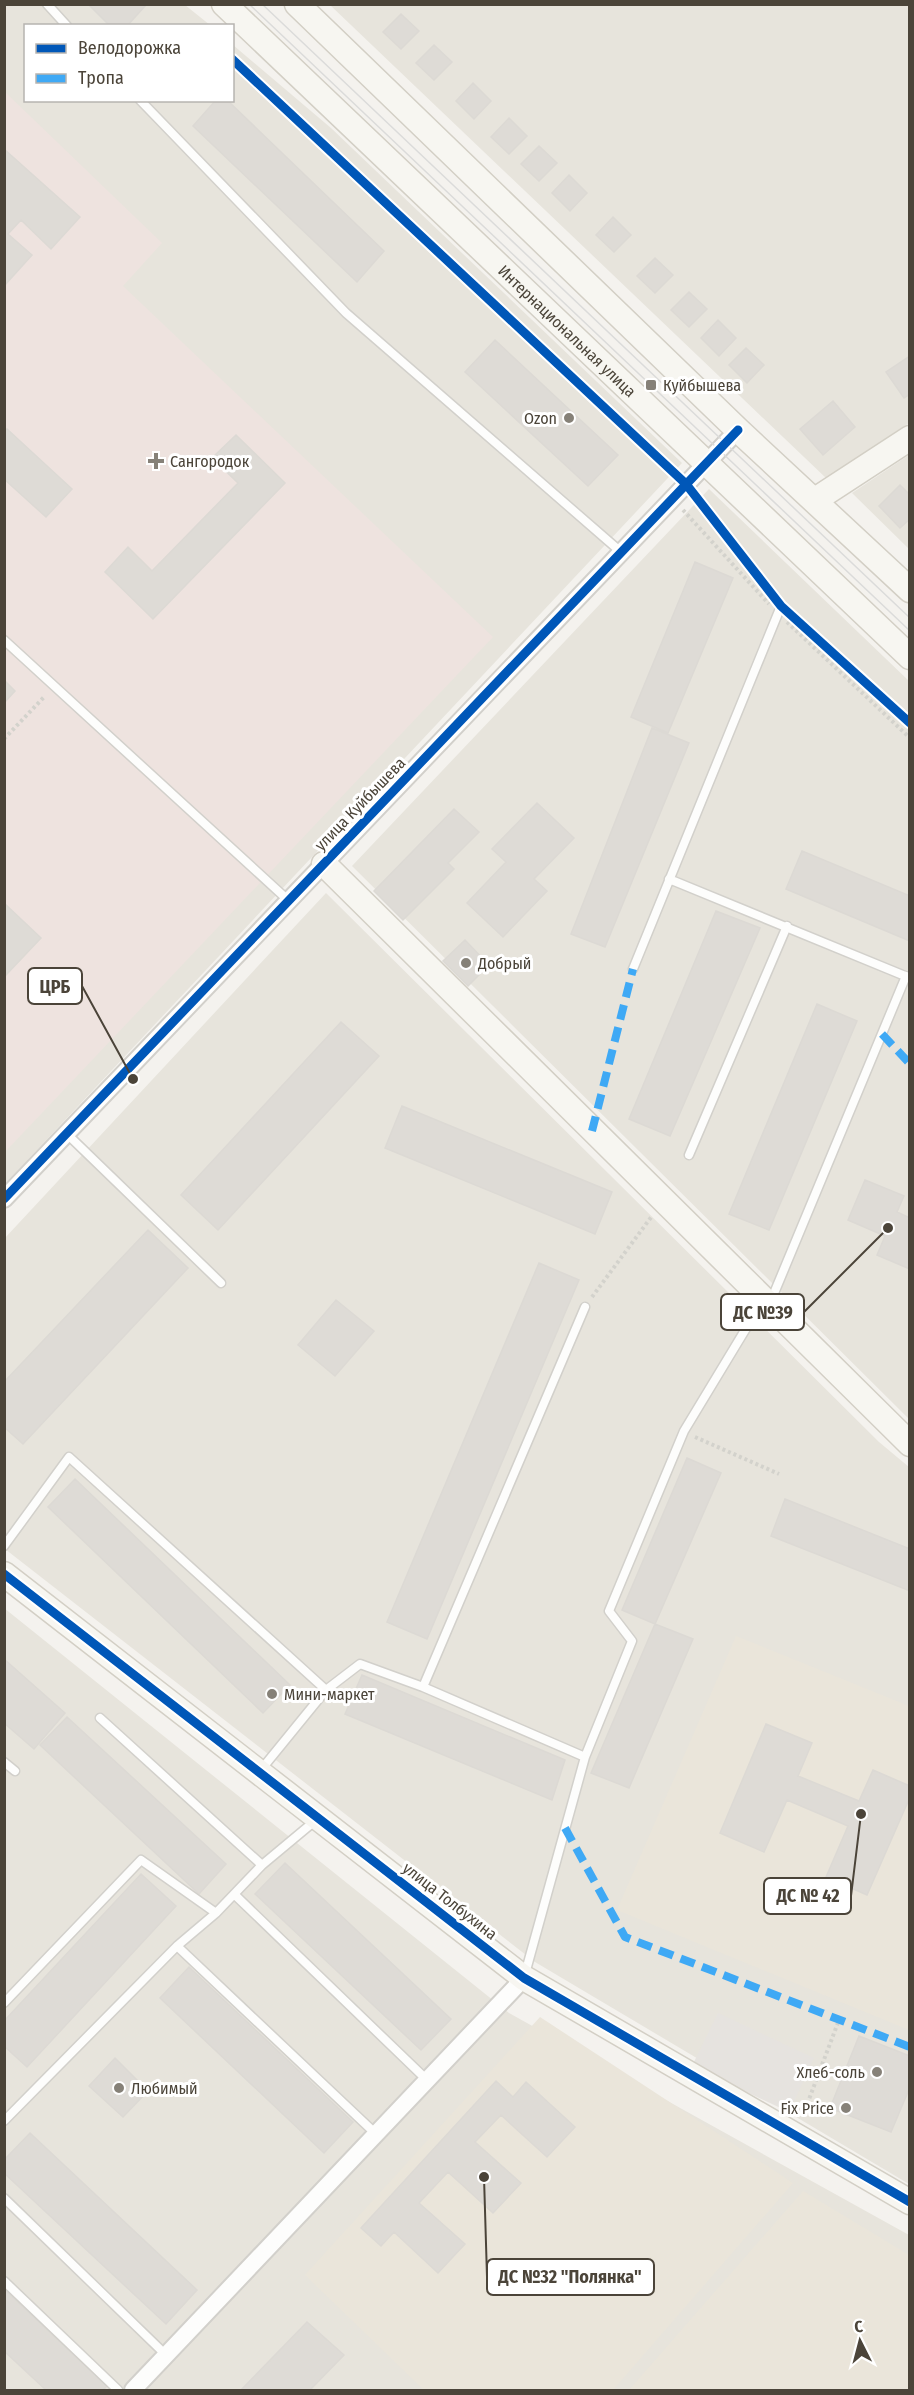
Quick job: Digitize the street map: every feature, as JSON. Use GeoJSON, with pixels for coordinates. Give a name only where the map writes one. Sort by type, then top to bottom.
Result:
{"type":"FeatureCollection","features":[{"type":"Feature","properties":{"kind":"street","name":"Интернациональная улица"},"geometry":{"type":"LineString","coordinates":[[224,4],[909,657]]}},
{"type":"Feature","properties":{"kind":"street"},"geometry":{"type":"LineString","coordinates":[[297,4],[738,430],[909,590]]}},
{"type":"Feature","properties":{"kind":"street","name":"улица Куйбышева"},"geometry":{"type":"LineString","coordinates":[[4,1199],[738,430]]}},
{"type":"Feature","properties":{"kind":"street"},"geometry":{"type":"LineString","coordinates":[[815,500],[909,438]]}},
{"type":"Feature","properties":{"kind":"street"},"geometry":{"type":"LineString","coordinates":[[324,864],[909,1444]]}},
{"type":"Feature","properties":{"kind":"street","name":"улица Толбухина"},"geometry":{"type":"LineString","coordinates":[[4,1574],[524,1978],[909,2202]]}},
{"type":"Feature","properties":{"kind":"street"},"geometry":{"type":"LineString","coordinates":[[133,2391],[524,1978]]}},
{"type":"Feature","properties":{"kind":"lane"},"geometry":{"type":"LineString","coordinates":[[47,4],[65,24]]}},
{"type":"Feature","properties":{"kind":"lane"},"geometry":{"type":"LineString","coordinates":[[142,102],[346,313],[621,552]]}},
{"type":"Feature","properties":{"kind":"lane"},"geometry":{"type":"LineString","coordinates":[[633,969],[781,606]]}},
{"type":"Feature","properties":{"kind":"lane"},"geometry":{"type":"LineString","coordinates":[[4,639],[289,901]]}},
{"type":"Feature","properties":{"kind":"lane"},"geometry":{"type":"LineString","coordinates":[[524,1978],[585,1757],[632,1641],[609,1611],[684,1431],[766,1303],[908,977],[669,879]]}},
{"type":"Feature","properties":{"kind":"lane"},"geometry":{"type":"LineString","coordinates":[[689,1155],[788,926]]}},
{"type":"Feature","properties":{"kind":"lane"},"geometry":{"type":"LineString","coordinates":[[67,1134],[221,1283]]}},
{"type":"Feature","properties":{"kind":"lane"},"geometry":{"type":"LineString","coordinates":[[423,1687],[585,1307]]}},
{"type":"Feature","properties":{"kind":"lane"},"geometry":{"type":"LineString","coordinates":[[4,1546],[69,1457],[326,1690]]}},
{"type":"Feature","properties":{"kind":"lane"},"geometry":{"type":"LineString","coordinates":[[259,1772],[326,1690],[360,1664],[423,1687],[585,1757]]}},
{"type":"Feature","properties":{"kind":"lane"},"geometry":{"type":"LineString","coordinates":[[100,1718],[262,1865]]}},
{"type":"Feature","properties":{"kind":"lane"},"geometry":{"type":"LineString","coordinates":[[4,1762],[15,1771]]}},
{"type":"Feature","properties":{"kind":"lane"},"geometry":{"type":"LineString","coordinates":[[4,2121],[177,1946],[235,1895],[262,1865],[319,1818]]}},
{"type":"Feature","properties":{"kind":"lane"},"geometry":{"type":"LineString","coordinates":[[4,2003],[141,1860],[216,1913]]}},
{"type":"Feature","properties":{"kind":"lane"},"geometry":{"type":"LineString","coordinates":[[235,1895],[427,2080]]}},
{"type":"Feature","properties":{"kind":"lane"},"geometry":{"type":"LineString","coordinates":[[177,1946],[376,2134]]}},
{"type":"Feature","properties":{"kind":"lane"},"geometry":{"type":"LineString","coordinates":[[4,2198],[166,2355]]}},
{"type":"Feature","properties":{"kind":"lane"},"geometry":{"type":"LineString","coordinates":[[4,2281],[118,2391]]}},
{"type":"Feature","properties":{"kind":"path"},"geometry":{"type":"LineString","coordinates":[[759,578],[781,606],[909,723]]}},
{"type":"Feature","properties":{"kind":"path"},"geometry":{"type":"LineString","coordinates":[[4,739],[55,686]]}},
{"type":"Feature","properties":{"kind":"path"},"geometry":{"type":"LineString","coordinates":[[585,1307],[663,1201]]}},
{"type":"Feature","properties":{"kind":"path"},"geometry":{"type":"LineString","coordinates":[[684,1431],[778,1474]]}},
{"type":"Feature","properties":{"kind":"path"},"geometry":{"type":"LineString","coordinates":[[796,2136],[839,2020]]}},
{"type":"Feature","properties":{"kind":"shaded area"},"geometry":{"type":"Polygon","coordinates":[[[5,5],[185,5],[209,24],[24,24],[24,102],[234,102],[234,46],[331,128],[682,463],[5,1184],[5,5]]]}},
{"type":"Feature","properties":{"kind":"shaded area"},"geometry":{"type":"Polygon","coordinates":[[[330,5],[909,5],[909,423],[826,478],[330,5]]]}},
{"type":"Feature","properties":{"kind":"shaded area","name":"Сангородок"},"geometry":{"type":"Polygon","coordinates":[[[4,91],[162,243],[123,286],[493,637],[5,1152],[4,91]]]}},
{"type":"Feature","properties":{"kind":"shaded area"},"geometry":{"type":"Polygon","coordinates":[[[909,455],[909,549],[852,493],[909,455]]]}},
{"type":"Feature","properties":{"kind":"shaded area"},"geometry":{"type":"Polygon","coordinates":[[[709,489],[909,681],[909,1419],[352,866],[709,489]]]}},
{"type":"Feature","properties":{"kind":"shaded area"},"geometry":{"type":"Polygon","coordinates":[[[326,893],[879,1442],[909,1467],[909,2184],[535,1962],[5,1549],[4,1239],[326,893]]]}},
{"type":"Feature","properties":{"kind":"shaded area"},"geometry":{"type":"Polygon","coordinates":[[[4,1608],[509,2013],[909,2235],[909,2390],[5,2390],[4,1608]]]}},
{"type":"Feature","properties":{"kind":"shaded area"},"geometry":{"type":"Polygon","coordinates":[[[736,1636],[909,1706],[909,2030],[617,1910],[736,1636]]]}},
{"type":"Feature","properties":{"kind":"shaded area"},"geometry":{"type":"Polygon","coordinates":[[[718,2013],[814,2058],[789,2112],[692,2066],[718,2013]]]}},
{"type":"Feature","properties":{"kind":"shaded area"},"geometry":{"type":"Polygon","coordinates":[[[540,2017],[793,2183],[613,2390],[424,2390],[305,2275],[540,2017]]]}},
{"type":"Feature","properties":{"kind":"shaded area"},"geometry":{"type":"Polygon","coordinates":[[[803,2191],[909,2255],[909,2390],[629,2390],[803,2191]]]}},
{"type":"Feature","properties":{"kind":"building"},"geometry":{"type":"Polygon","coordinates":[[[88,4],[146,4],[129,24],[108,24],[88,4]]]}},
{"type":"Feature","properties":{"kind":"building"},"geometry":{"type":"Polygon","coordinates":[[[401,14],[419,31],[401,49],[383,32],[401,14]]]}},
{"type":"Feature","properties":{"kind":"building"},"geometry":{"type":"Polygon","coordinates":[[[434,45],[452,62],[434,80],[416,63],[434,45]]]}},
{"type":"Feature","properties":{"kind":"building"},"geometry":{"type":"Polygon","coordinates":[[[473,83],[491,101],[474,119],[456,101],[473,83]]]}},
{"type":"Feature","properties":{"kind":"building"},"geometry":{"type":"Polygon","coordinates":[[[214,102],[229,102],[384,251],[357,282],[193,126],[214,102]]]}},
{"type":"Feature","properties":{"kind":"building"},"geometry":{"type":"Polygon","coordinates":[[[509,118],[527,136],[509,154],[491,137],[509,118]]]}},
{"type":"Feature","properties":{"kind":"building"},"geometry":{"type":"Polygon","coordinates":[[[539,146],[557,163],[539,181],[521,164],[539,146]]]}},
{"type":"Feature","properties":{"kind":"building"},"geometry":{"type":"Polygon","coordinates":[[[4,149],[80,217],[51,249],[21,220],[8,234],[32,255],[4,286],[4,149]]]}},
{"type":"Feature","properties":{"kind":"building"},"geometry":{"type":"Polygon","coordinates":[[[569,175],[587,193],[570,211],[552,193],[569,175]]]}},
{"type":"Feature","properties":{"kind":"building"},"geometry":{"type":"Polygon","coordinates":[[[613,217],[631,235],[614,252],[596,235],[613,217]]]}},
{"type":"Feature","properties":{"kind":"building"},"geometry":{"type":"Polygon","coordinates":[[[655,258],[673,275],[655,293],[637,276],[655,258]]]}},
{"type":"Feature","properties":{"kind":"building"},"geometry":{"type":"Polygon","coordinates":[[[689,292],[707,309],[689,327],[671,310],[689,292]]]}},
{"type":"Feature","properties":{"kind":"building"},"geometry":{"type":"Polygon","coordinates":[[[718,320],[736,338],[719,356],[701,338],[718,320]]]}},
{"type":"Feature","properties":{"kind":"building"},"geometry":{"type":"Polygon","coordinates":[[[495,340],[618,455],[588,486],[465,372],[495,340]]]}},
{"type":"Feature","properties":{"kind":"building"},"geometry":{"type":"Polygon","coordinates":[[[746,348],[764,365],[747,383],[729,365],[746,348]]]}},
{"type":"Feature","properties":{"kind":"building"},"geometry":{"type":"Polygon","coordinates":[[[910,356],[910,394],[904,398],[886,372],[910,356]]]}},
{"type":"Feature","properties":{"kind":"building"},"geometry":{"type":"Polygon","coordinates":[[[833,401],[855,427],[823,455],[800,429],[833,401]]]}},
{"type":"Feature","properties":{"kind":"building"},"geometry":{"type":"Polygon","coordinates":[[[7,429],[72,489],[46,517],[4,479],[4,431],[7,429]]]}},
{"type":"Feature","properties":{"kind":"building"},"geometry":{"type":"Polygon","coordinates":[[[236,435],[285,483],[153,619],[105,572],[128,547],[152,571],[238,483],[212,458],[236,435]]]}},
{"type":"Feature","properties":{"kind":"building"},"geometry":{"type":"Polygon","coordinates":[[[900,485],[910,495],[910,519],[900,528],[879,506],[900,485]]]}},
{"type":"Feature","properties":{"kind":"building"},"geometry":{"type":"Polygon","coordinates":[[[695,562],[733,578],[668,733],[631,717],[695,562]]]}},
{"type":"Feature","properties":{"kind":"building"},"geometry":{"type":"Polygon","coordinates":[[[4,680],[15,691],[4,703],[4,680]]]}},
{"type":"Feature","properties":{"kind":"building"},"geometry":{"type":"Polygon","coordinates":[[[652,728],[689,743],[605,947],[571,934],[652,728]]]}},
{"type":"Feature","properties":{"kind":"building"},"geometry":{"type":"Polygon","coordinates":[[[537,803],[574,838],[534,879],[547,891],[503,937],[467,903],[506,862],[492,849],[537,803]]]}},
{"type":"Feature","properties":{"kind":"building"},"geometry":{"type":"Polygon","coordinates":[[[454,809],[479,832],[448,863],[454,869],[403,920],[374,891],[454,809]]]}},
{"type":"Feature","properties":{"kind":"building"},"geometry":{"type":"Polygon","coordinates":[[[802,851],[910,896],[910,941],[786,889],[802,851]]]}},
{"type":"Feature","properties":{"kind":"building"},"geometry":{"type":"Polygon","coordinates":[[[4,903],[41,938],[4,977],[4,903]]]}},
{"type":"Feature","properties":{"kind":"building"},"geometry":{"type":"Polygon","coordinates":[[[716,911],[760,928],[670,1136],[629,1119],[716,911]]]}},
{"type":"Feature","properties":{"kind":"building","name":"Добрый"},"geometry":{"type":"Polygon","coordinates":[[[465,940],[489,965],[468,986],[443,961],[465,940]]]}},
{"type":"Feature","properties":{"kind":"building"},"geometry":{"type":"Polygon","coordinates":[[[817,1004],[857,1021],[769,1230],[729,1214],[817,1004]]]}},
{"type":"Feature","properties":{"kind":"building"},"geometry":{"type":"Polygon","coordinates":[[[341,1022],[379,1056],[218,1230],[181,1195],[341,1022]]]}},
{"type":"Feature","properties":{"kind":"building"},"geometry":{"type":"Polygon","coordinates":[[[402,1106],[612,1192],[595,1234],[385,1148],[402,1106]]]}},
{"type":"Feature","properties":{"kind":"building"},"geometry":{"type":"Polygon","coordinates":[[[865,1180],[904,1196],[897,1212],[910,1218],[910,1269],[877,1255],[885,1236],[848,1220],[865,1180]]]}},
{"type":"Feature","properties":{"kind":"building"},"geometry":{"type":"Polygon","coordinates":[[[148,1230],[188,1268],[23,1444],[4,1427],[4,1382],[148,1230]]]}},
{"type":"Feature","properties":{"kind":"building"},"geometry":{"type":"Polygon","coordinates":[[[539,1263],[579,1280],[427,1639],[387,1622],[539,1263]]]}},
{"type":"Feature","properties":{"kind":"building"},"geometry":{"type":"Polygon","coordinates":[[[336,1300],[374,1331],[335,1376],[298,1345],[336,1300]]]}},
{"type":"Feature","properties":{"kind":"building"},"geometry":{"type":"Polygon","coordinates":[[[687,1458],[721,1473],[655,1624],[622,1610],[687,1458]]]}},
{"type":"Feature","properties":{"kind":"building"},"geometry":{"type":"Polygon","coordinates":[[[75,1479],[290,1685],[263,1713],[48,1507],[75,1479]]]}},
{"type":"Feature","properties":{"kind":"building"},"geometry":{"type":"Polygon","coordinates":[[[785,1499],[910,1549],[910,1591],[771,1536],[785,1499]]]}},
{"type":"Feature","properties":{"kind":"building"},"geometry":{"type":"Polygon","coordinates":[[[655,1624],[693,1639],[629,1788],[591,1773],[655,1624]]]}},
{"type":"Feature","properties":{"kind":"building"},"geometry":{"type":"Polygon","coordinates":[[[4,1659],[65,1713],[34,1749],[4,1723],[4,1659]]]}},
{"type":"Feature","properties":{"kind":"building"},"geometry":{"type":"Polygon","coordinates":[[[362,1675],[565,1760],[552,1800],[345,1714],[362,1675]]]}},
{"type":"Feature","properties":{"kind":"building"},"geometry":{"type":"Polygon","coordinates":[[[67,1717],[226,1864],[199,1894],[40,1745],[67,1717]]]}},
{"type":"Feature","properties":{"kind":"building"},"geometry":{"type":"Polygon","coordinates":[[[766,1724],[812,1743],[798,1776],[859,1801],[873,1770],[910,1786],[910,1797],[867,1895],[826,1877],[848,1826],[787,1800],[764,1852],[720,1833],[766,1724]]]}},
{"type":"Feature","properties":{"kind":"building"},"geometry":{"type":"Polygon","coordinates":[[[285,1863],[451,2019],[421,2050],[255,1894],[285,1863]]]}},
{"type":"Feature","properties":{"kind":"building"},"geometry":{"type":"Polygon","coordinates":[[[141,1874],[176,1906],[27,2067],[4,2046],[4,2021],[141,1874]]]}},
{"type":"Feature","properties":{"kind":"building"},"geometry":{"type":"Polygon","coordinates":[[[189,1967],[353,2122],[324,2153],[160,1998],[189,1967]]]}},
{"type":"Feature","properties":{"kind":"building","name":"Хлеб-соль"},"geometry":{"type":"Polygon","coordinates":[[[859,2036],[910,2056],[910,2087],[891,2132],[830,2108],[859,2036]]]}},
{"type":"Feature","properties":{"kind":"building","name":"Любимый"},"geometry":{"type":"Polygon","coordinates":[[[115,2058],[148,2091],[123,2117],[89,2086],[115,2058]]]}},
{"type":"Feature","properties":{"kind":"building"},"geometry":{"type":"Polygon","coordinates":[[[496,2081],[513,2097],[526,2082],[575,2127],[547,2157],[501,2115],[475,2142],[521,2183],[493,2213],[448,2172],[419,2203],[465,2244],[438,2273],[394,2232],[381,2246],[361,2228],[496,2081]]]}},
{"type":"Feature","properties":{"kind":"building"},"geometry":{"type":"Polygon","coordinates":[[[30,2133],[197,2290],[166,2324],[4,2173],[4,2160],[30,2133]]]}},
{"type":"Feature","properties":{"kind":"building"},"geometry":{"type":"Polygon","coordinates":[[[4,2289],[107,2386],[103,2390],[46,2390],[4,2351],[4,2289]]]}},
{"type":"Feature","properties":{"kind":"building"},"geometry":{"type":"Polygon","coordinates":[[[307,2322],[344,2355],[310,2390],[241,2390],[307,2322]]]}},
{"type":"Feature","properties":{"kind":"tram line"},"geometry":{"type":"LineString","coordinates":[[249,4],[910,631]]}},
{"type":"Feature","properties":{"kind":"tram line"},"geometry":{"type":"LineString","coordinates":[[262,4],[910,618]]}},
{"type":"Feature","properties":{"kind":"marked path"},"geometry":{"type":"LineString","coordinates":[[592,1131],[633,969]]}},
{"type":"Feature","properties":{"kind":"marked path"},"geometry":{"type":"LineString","coordinates":[[882,1034],[910,1064]]}},
{"type":"Feature","properties":{"kind":"marked path"},"geometry":{"type":"LineString","coordinates":[[565,1828],[625,1937],[910,2047]]}},
{"type":"Feature","properties":{"kind":"cycle path"},"geometry":{"type":"LineString","coordinates":[[234,61],[686,484],[781,606],[910,723]]}},
{"type":"Feature","properties":{"kind":"cycle path"},"geometry":{"type":"LineString","coordinates":[[4,1199],[738,430]]}},
{"type":"Feature","properties":{"kind":"cycle path"},"geometry":{"type":"LineString","coordinates":[[4,1574],[524,1978],[910,2202]]}},
{"type":"Feature","properties":{"kind":"place","name":"Куйбышева"},"geometry":{"type":"Point","coordinates":[651,385]}},
{"type":"Feature","properties":{"kind":"place","name":"Ozon"},"geometry":{"type":"Point","coordinates":[569,418]}},
{"type":"Feature","properties":{"kind":"place","name":"Сангородок"},"geometry":{"type":"Point","coordinates":[156,461]}},
{"type":"Feature","properties":{"kind":"place","name":"Добрый"},"geometry":{"type":"Point","coordinates":[466,963]}},
{"type":"Feature","properties":{"kind":"place","name":"ЦРБ"},"geometry":{"type":"Point","coordinates":[133,1079]}},
{"type":"Feature","properties":{"kind":"place","name":"ДС №39"},"geometry":{"type":"Point","coordinates":[888,1228]}},
{"type":"Feature","properties":{"kind":"place","name":"Мини-маркет"},"geometry":{"type":"Point","coordinates":[272,1694]}},
{"type":"Feature","properties":{"kind":"place","name":"ДС № 42"},"geometry":{"type":"Point","coordinates":[861,1814]}},
{"type":"Feature","properties":{"kind":"place","name":"Хлеб-соль"},"geometry":{"type":"Point","coordinates":[877,2072]}},
{"type":"Feature","properties":{"kind":"place","name":"Любимый"},"geometry":{"type":"Point","coordinates":[119,2088]}},
{"type":"Feature","properties":{"kind":"place","name":"Fix Price"},"geometry":{"type":"Point","coordinates":[846,2108]}},
{"type":"Feature","properties":{"kind":"place","name":"ДС №32 \"Полянка\""},"geometry":{"type":"Point","coordinates":[484,2177]}}]}
